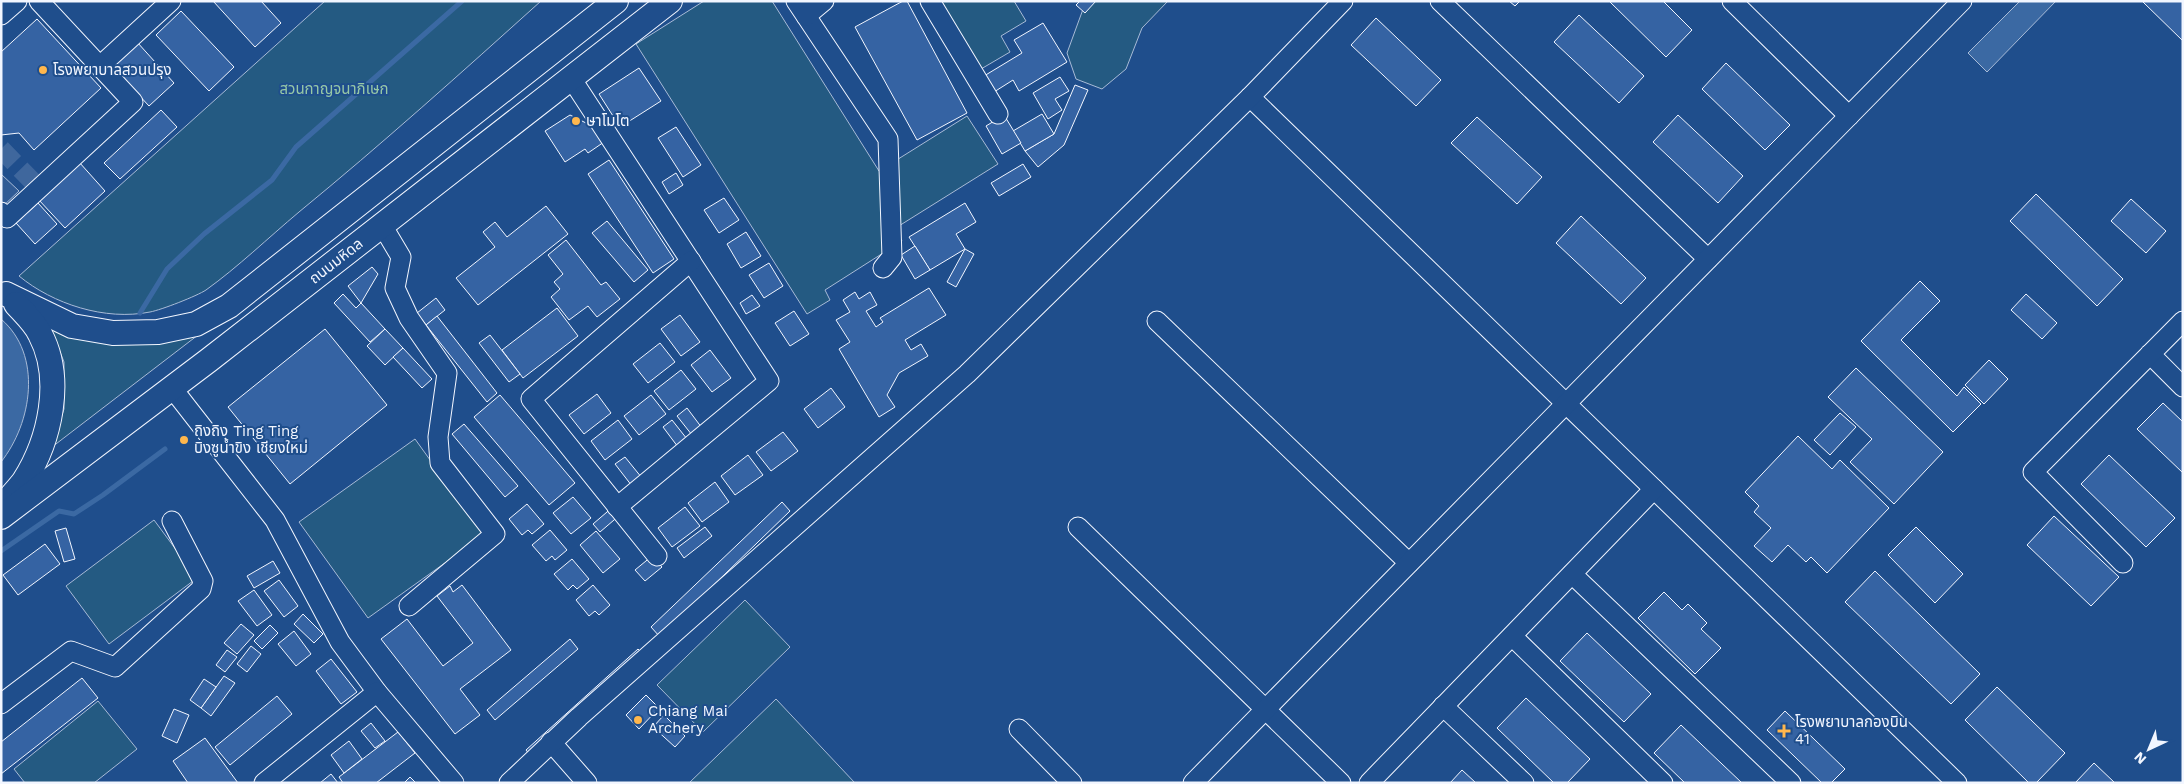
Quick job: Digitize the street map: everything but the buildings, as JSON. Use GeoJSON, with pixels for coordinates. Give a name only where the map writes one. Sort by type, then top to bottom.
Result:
{"type":"FeatureCollection","features":[{"type":"Feature","properties":{"kind":"main road"},"geometry":{"type":"LineString","coordinates":[[4,291],[72,326],[113,333],[158,332],[196,324],[229,306],[616,1]]}},
{"type":"Feature","properties":{"kind":"main road","name":"ถนนมหิดล"},"geometry":{"type":"LineString","coordinates":[[1,517],[209,360],[670,1]]}},
{"type":"Feature","properties":{"kind":"main road"},"geometry":{"type":"LineString","coordinates":[[1,508],[23,482],[34,463],[49,420],[52,397],[48,354],[40,333],[4,291]]}},
{"type":"Feature","properties":{"kind":"street"},"geometry":{"type":"LineString","coordinates":[[1,15],[17,1]]}},
{"type":"Feature","properties":{"kind":"street"},"geometry":{"type":"LineString","coordinates":[[1,212],[7,218],[134,102],[39,1]]}},
{"type":"Feature","properties":{"kind":"street"},"geometry":{"type":"LineString","coordinates":[[100,66],[171,1]]}},
{"type":"Feature","properties":{"kind":"street"},"geometry":{"type":"LineString","coordinates":[[824,1],[801,8],[888,139],[892,257],[883,268]]}},
{"type":"Feature","properties":{"kind":"street"},"geometry":{"type":"LineString","coordinates":[[930,1],[998,114]]}},
{"type":"Feature","properties":{"kind":"street"},"geometry":{"type":"LineString","coordinates":[[509,783],[551,742],[967,374],[1250,97],[1343,1]]}},
{"type":"Feature","properties":{"kind":"street"},"geometry":{"type":"LineString","coordinates":[[1440,1],[1708,259]]}},
{"type":"Feature","properties":{"kind":"street"},"geometry":{"type":"LineString","coordinates":[[1732,1],[1850,116]]}},
{"type":"Feature","properties":{"kind":"street"},"geometry":{"type":"LineString","coordinates":[[1193,783],[1962,1]]}},
{"type":"Feature","properties":{"kind":"street"},"geometry":{"type":"LineString","coordinates":[[571,78],[770,381],[618,507]]}},
{"type":"Feature","properties":{"kind":"street"},"geometry":{"type":"LineString","coordinates":[[1250,97],[1957,783]]}},
{"type":"Feature","properties":{"kind":"street"},"geometry":{"type":"LineString","coordinates":[[382,225],[401,257],[396,288],[408,318],[447,372],[438,437],[440,463],[495,534],[408,606]]}},
{"type":"Feature","properties":{"kind":"street"},"geometry":{"type":"LineString","coordinates":[[658,556],[530,399],[691,262]]}},
{"type":"Feature","properties":{"kind":"street"},"geometry":{"type":"LineString","coordinates":[[1157,321],[1409,563]]}},
{"type":"Feature","properties":{"kind":"street"},"geometry":{"type":"LineString","coordinates":[[2123,563],[2033,472],[2183,321]]}},
{"type":"Feature","properties":{"kind":"street"},"geometry":{"type":"LineString","coordinates":[[2150,354],[2183,387]]}},
{"type":"Feature","properties":{"kind":"street"},"geometry":{"type":"LineString","coordinates":[[172,388],[275,520],[340,642],[377,692],[454,783]]}},
{"type":"Feature","properties":{"kind":"street"},"geometry":{"type":"LineString","coordinates":[[1369,783],[1654,489]]}},
{"type":"Feature","properties":{"kind":"street"},"geometry":{"type":"LineString","coordinates":[[1,704],[71,651],[115,667],[201,589],[203,581],[172,521]]}},
{"type":"Feature","properties":{"kind":"street"},"geometry":{"type":"LineString","coordinates":[[1078,527],[1340,783]]}},
{"type":"Feature","properties":{"kind":"street"},"geometry":{"type":"LineString","coordinates":[[1572,574],[1791,783]]}},
{"type":"Feature","properties":{"kind":"street"},"geometry":{"type":"LineString","coordinates":[[1512,636],[1663,783]]}},
{"type":"Feature","properties":{"kind":"street"},"geometry":{"type":"LineString","coordinates":[[264,783],[377,692]]}},
{"type":"Feature","properties":{"kind":"street"},"geometry":{"type":"LineString","coordinates":[[1443,706],[1524,783]]}},
{"type":"Feature","properties":{"kind":"street"},"geometry":{"type":"LineString","coordinates":[[1019,729],[1072,783]]}},
{"type":"Feature","properties":{"kind":"street"},"geometry":{"type":"LineString","coordinates":[[551,742],[587,783]]}},
{"type":"Feature","properties":{"kind":"green space","name":"สวนกาญจนาภิเษก"},"geometry":{"type":"Polygon","coordinates":[[[325,1],[541,1],[361,160],[230,272],[201,293],[155,311],[115,314],[80,308],[64,302],[47,295],[19,276],[325,1]]]}},
{"type":"Feature","properties":{"kind":"green space"},"geometry":{"type":"Polygon","coordinates":[[[704,1],[772,1],[879,171],[967,116],[998,164],[894,229],[902,241],[825,290],[830,300],[807,314],[636,44],[704,1]]]}},
{"type":"Feature","properties":{"kind":"green space"},"geometry":{"type":"Polygon","coordinates":[[[940,1],[1014,1],[1026,21],[1001,36],[1010,52],[981,69],[940,1]]]}},
{"type":"Feature","properties":{"kind":"green space"},"geometry":{"type":"Polygon","coordinates":[[[1086,1],[1168,1],[1142,28],[1126,69],[1102,89],[1076,79],[1067,53],[1086,1]]]}},
{"type":"Feature","properties":{"kind":"green space"},"geometry":{"type":"Polygon","coordinates":[[[50,326],[198,335],[52,447],[64,409],[64,362],[50,326]]]}},
{"type":"Feature","properties":{"kind":"green space"},"geometry":{"type":"Polygon","coordinates":[[[415,439],[484,535],[368,618],[299,522],[415,439]]]}},
{"type":"Feature","properties":{"kind":"green space"},"geometry":{"type":"Polygon","coordinates":[[[154,520],[197,578],[109,644],[66,586],[154,520]]]}},
{"type":"Feature","properties":{"kind":"green space"},"geometry":{"type":"Polygon","coordinates":[[[745,600],[790,647],[703,732],[657,685],[745,600]]]}},
{"type":"Feature","properties":{"kind":"green space"},"geometry":{"type":"Polygon","coordinates":[[[776,699],[855,783],[689,783],[776,699]]]}},
{"type":"Feature","properties":{"kind":"green space"},"geometry":{"type":"Polygon","coordinates":[[[98,701],[137,749],[94,783],[25,783],[14,769],[98,701]]]}},
{"type":"Feature","properties":{"kind":"shaded area"},"geometry":{"type":"Polygon","coordinates":[[[2020,1],[2056,1],[1987,72],[1968,53],[2020,1]]]}},
{"type":"Feature","properties":{"kind":"shaded area"},"geometry":{"type":"Polygon","coordinates":[[[1,174],[19,191],[1,208],[1,174]]]}},
{"type":"Feature","properties":{"kind":"shaded area"},"geometry":{"type":"Polygon","coordinates":[[[1,319],[14,334],[23,351],[28,370],[28,389],[26,409],[20,428],[12,446],[1,462],[1,319]]]}},
{"type":"Feature","properties":{"kind":"waterway"},"geometry":{"type":"LineString","coordinates":[[140,313],[167,269],[204,234],[272,180],[296,147],[462,1]]}},
{"type":"Feature","properties":{"kind":"waterway"},"geometry":{"type":"LineString","coordinates":[[1,551],[59,511],[74,514],[165,449]]}},
{"type":"Feature","properties":{"kind":"tunnel"},"geometry":{"type":"LineString","coordinates":[[1,149],[39,188]]}},
{"type":"Feature","properties":{"kind":"place","name":"โรงพยาบาลสวนปรุง"},"geometry":{"type":"Point","coordinates":[43,70]}},
{"type":"Feature","properties":{"kind":"place","name":"ษาโมโต"},"geometry":{"type":"Point","coordinates":[576,121]}},
{"type":"Feature","properties":{"kind":"place","name":"ถิงถิง Ting Ting บิงซูน้ำขิง เชียงใหม่"},"geometry":{"type":"Point","coordinates":[184,440]}},
{"type":"Feature","properties":{"kind":"place","name":"Chiang Mai Archery"},"geometry":{"type":"Point","coordinates":[638,720]}},
{"type":"Feature","properties":{"kind":"place","name":"โรงพยาบาลกองบิน 41"},"geometry":{"type":"Point","coordinates":[1784,731]}}]}
